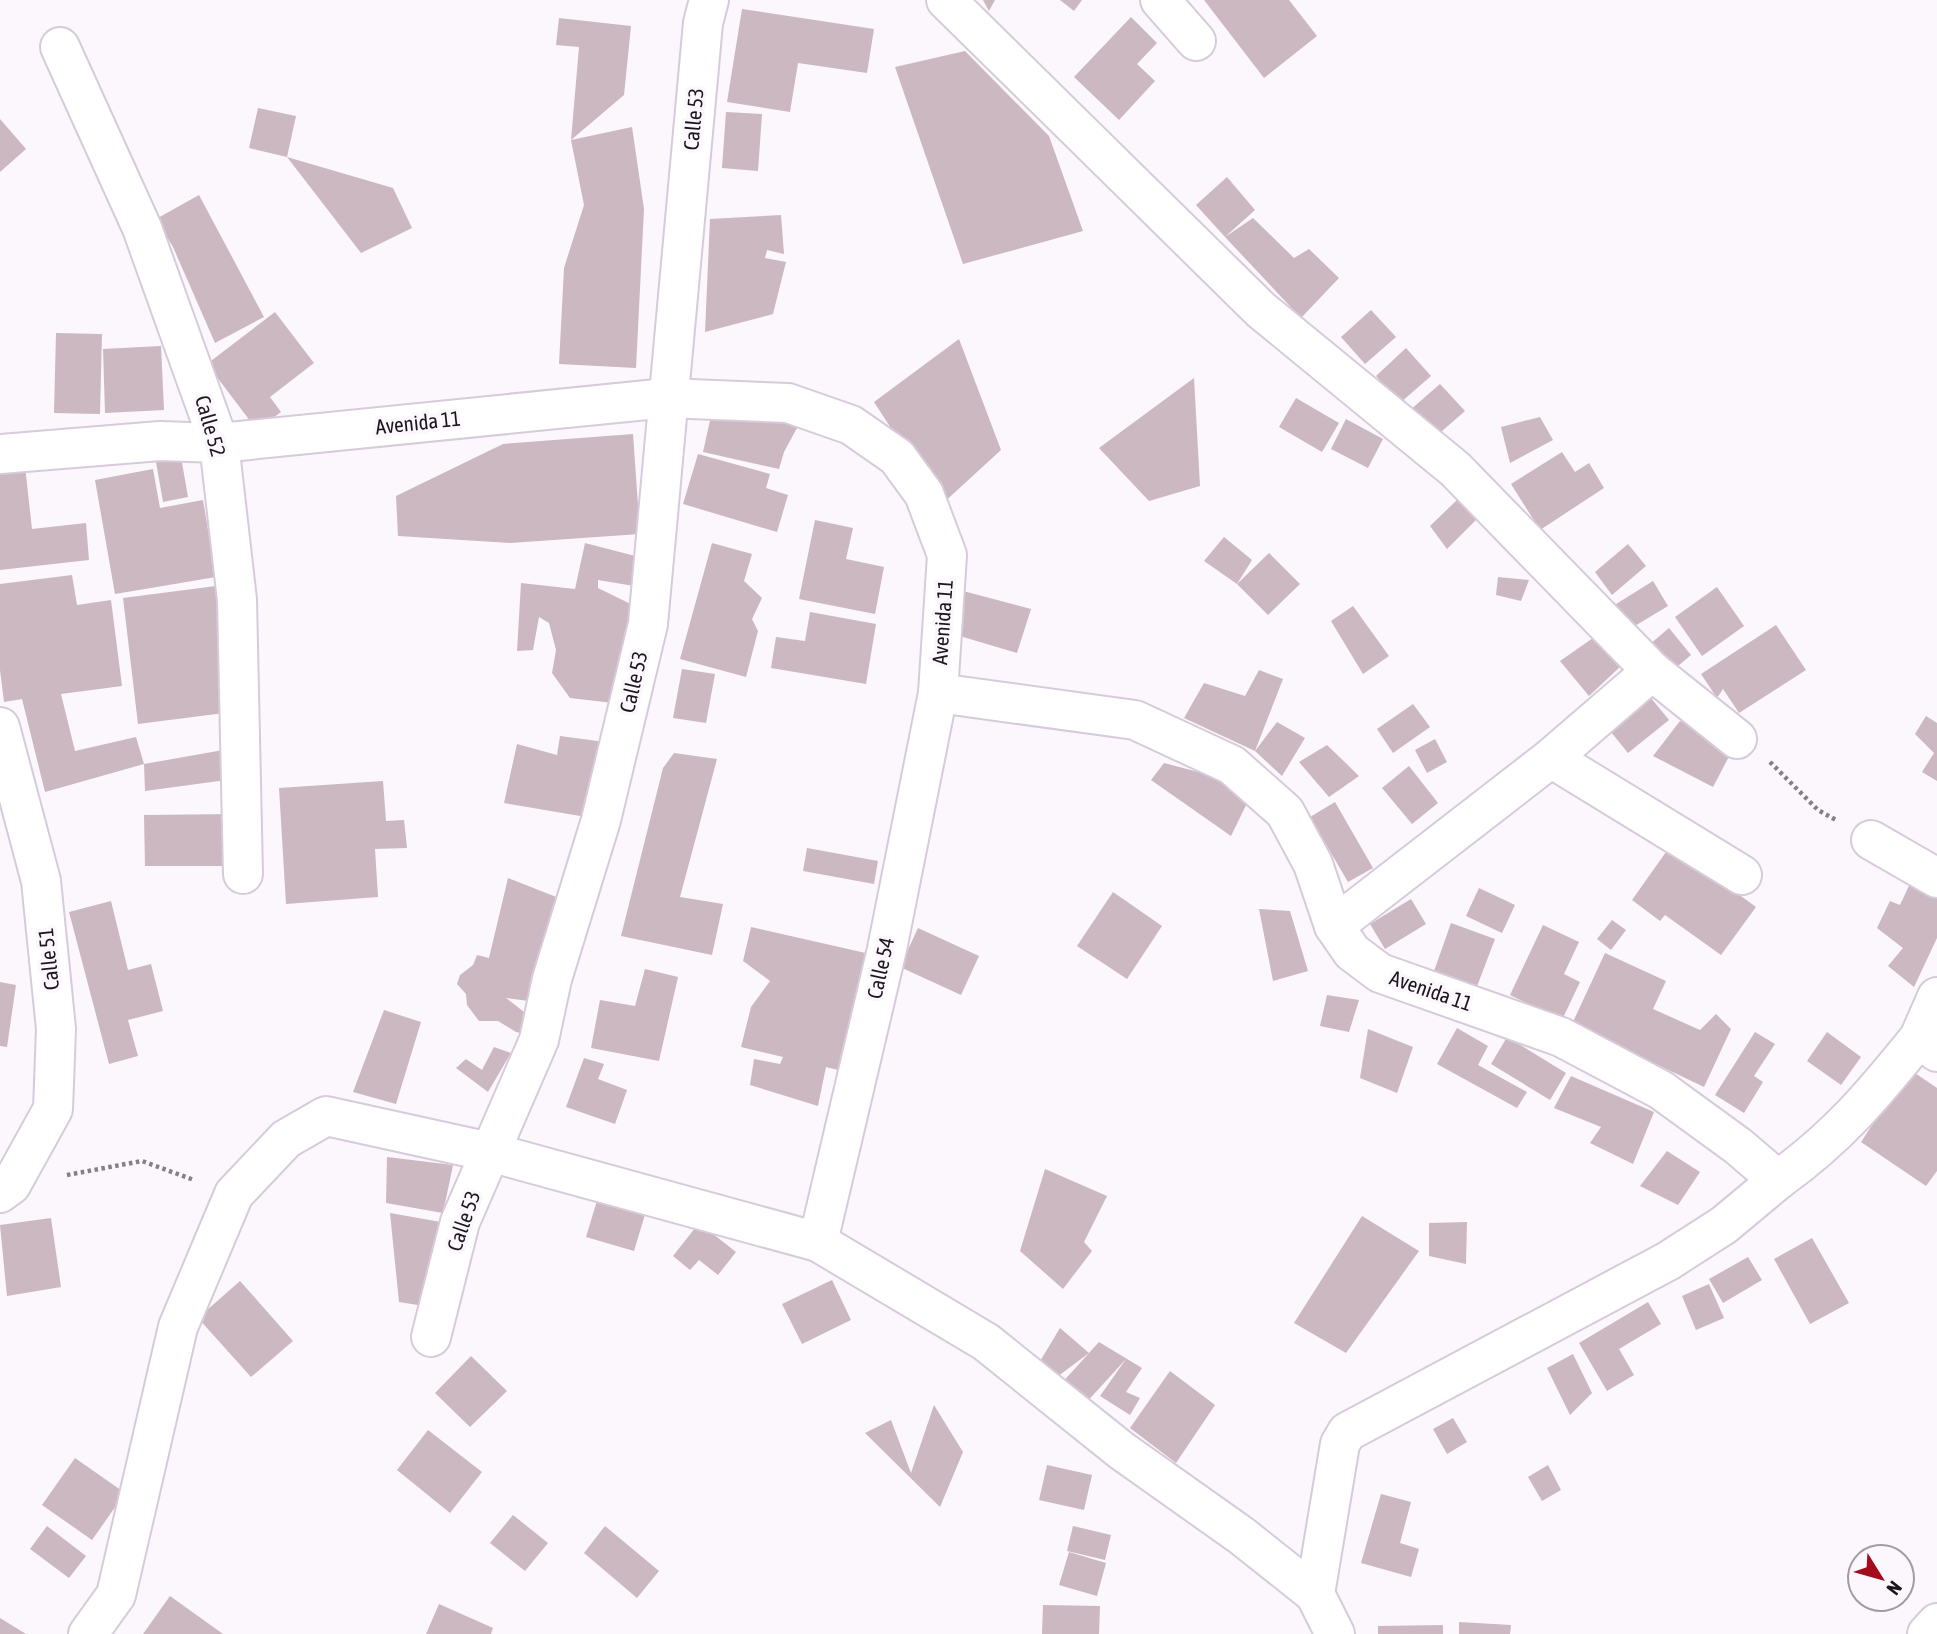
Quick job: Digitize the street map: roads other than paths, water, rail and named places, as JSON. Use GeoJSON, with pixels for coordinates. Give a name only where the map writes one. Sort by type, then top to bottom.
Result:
{"type":"FeatureCollection","features":[{"type":"Feature","properties":{"kind":"street","name":"Calle 53"},"geometry":{"type":"LineString","coordinates":[[431,1337],[460,1222],[539,1040],[552,979],[601,820],[648,624],[703,23],[709,0]]}},
{"type":"Feature","properties":{"kind":"street"},"geometry":{"type":"LineString","coordinates":[[946,0],[1261,310],[1455,469],[1651,671],[1737,739]]}},
{"type":"Feature","properties":{"kind":"street"},"geometry":{"type":"LineString","coordinates":[[1160,0],[1196,41]]}},
{"type":"Feature","properties":{"kind":"street","name":"Calle 52"},"geometry":{"type":"LineString","coordinates":[[60,47],[142,228],[219,443],[237,600],[243,874]]}},
{"type":"Feature","properties":{"kind":"street","name":"Avenida 11"},"geometry":{"type":"LineString","coordinates":[[0,454],[160,441],[219,443],[667,398],[788,403],[851,425],[897,457],[924,494],[947,555],[938,693],[1135,720],[1232,765],[1285,812],[1313,864],[1334,926],[1352,953],[1380,973],[1561,1037],[1661,1090],[1778,1180]]}},
{"type":"Feature","properties":{"kind":"street"},"geometry":{"type":"LineString","coordinates":[[1334,926],[1551,758],[1651,671]]}},
{"type":"Feature","properties":{"kind":"street","name":"Calle 54"},"geometry":{"type":"LineString","coordinates":[[818,1242],[887,949],[938,693]]}},
{"type":"Feature","properties":{"kind":"street","name":"Calle 51"},"geometry":{"type":"LineString","coordinates":[[0,727],[41,881],[56,1029],[53,1109],[6,1189]]}},
{"type":"Feature","properties":{"kind":"street"},"geometry":{"type":"LineString","coordinates":[[1551,758],[1742,875]]}},
{"type":"Feature","properties":{"kind":"street"},"geometry":{"type":"LineString","coordinates":[[1871,840],[1937,878]]}},
{"type":"Feature","properties":{"kind":"street"},"geometry":{"type":"LineString","coordinates":[[1315,1594],[1340,1444],[1347,1432],[1668,1261],[1724,1225],[1778,1180],[1821,1149],[1928,1045],[1937,997]]}},
{"type":"Feature","properties":{"kind":"street"},"geometry":{"type":"LineString","coordinates":[[88,1634],[116,1595],[177,1327],[234,1194],[286,1139],[326,1116],[490,1152],[818,1242],[986,1342],[1122,1451],[1242,1536],[1315,1594],[1335,1634]]}},
{"type":"Feature","properties":{"kind":"street"},"geometry":{"type":"LineString","coordinates":[[1927,1634],[1937,1623]]}}]}
